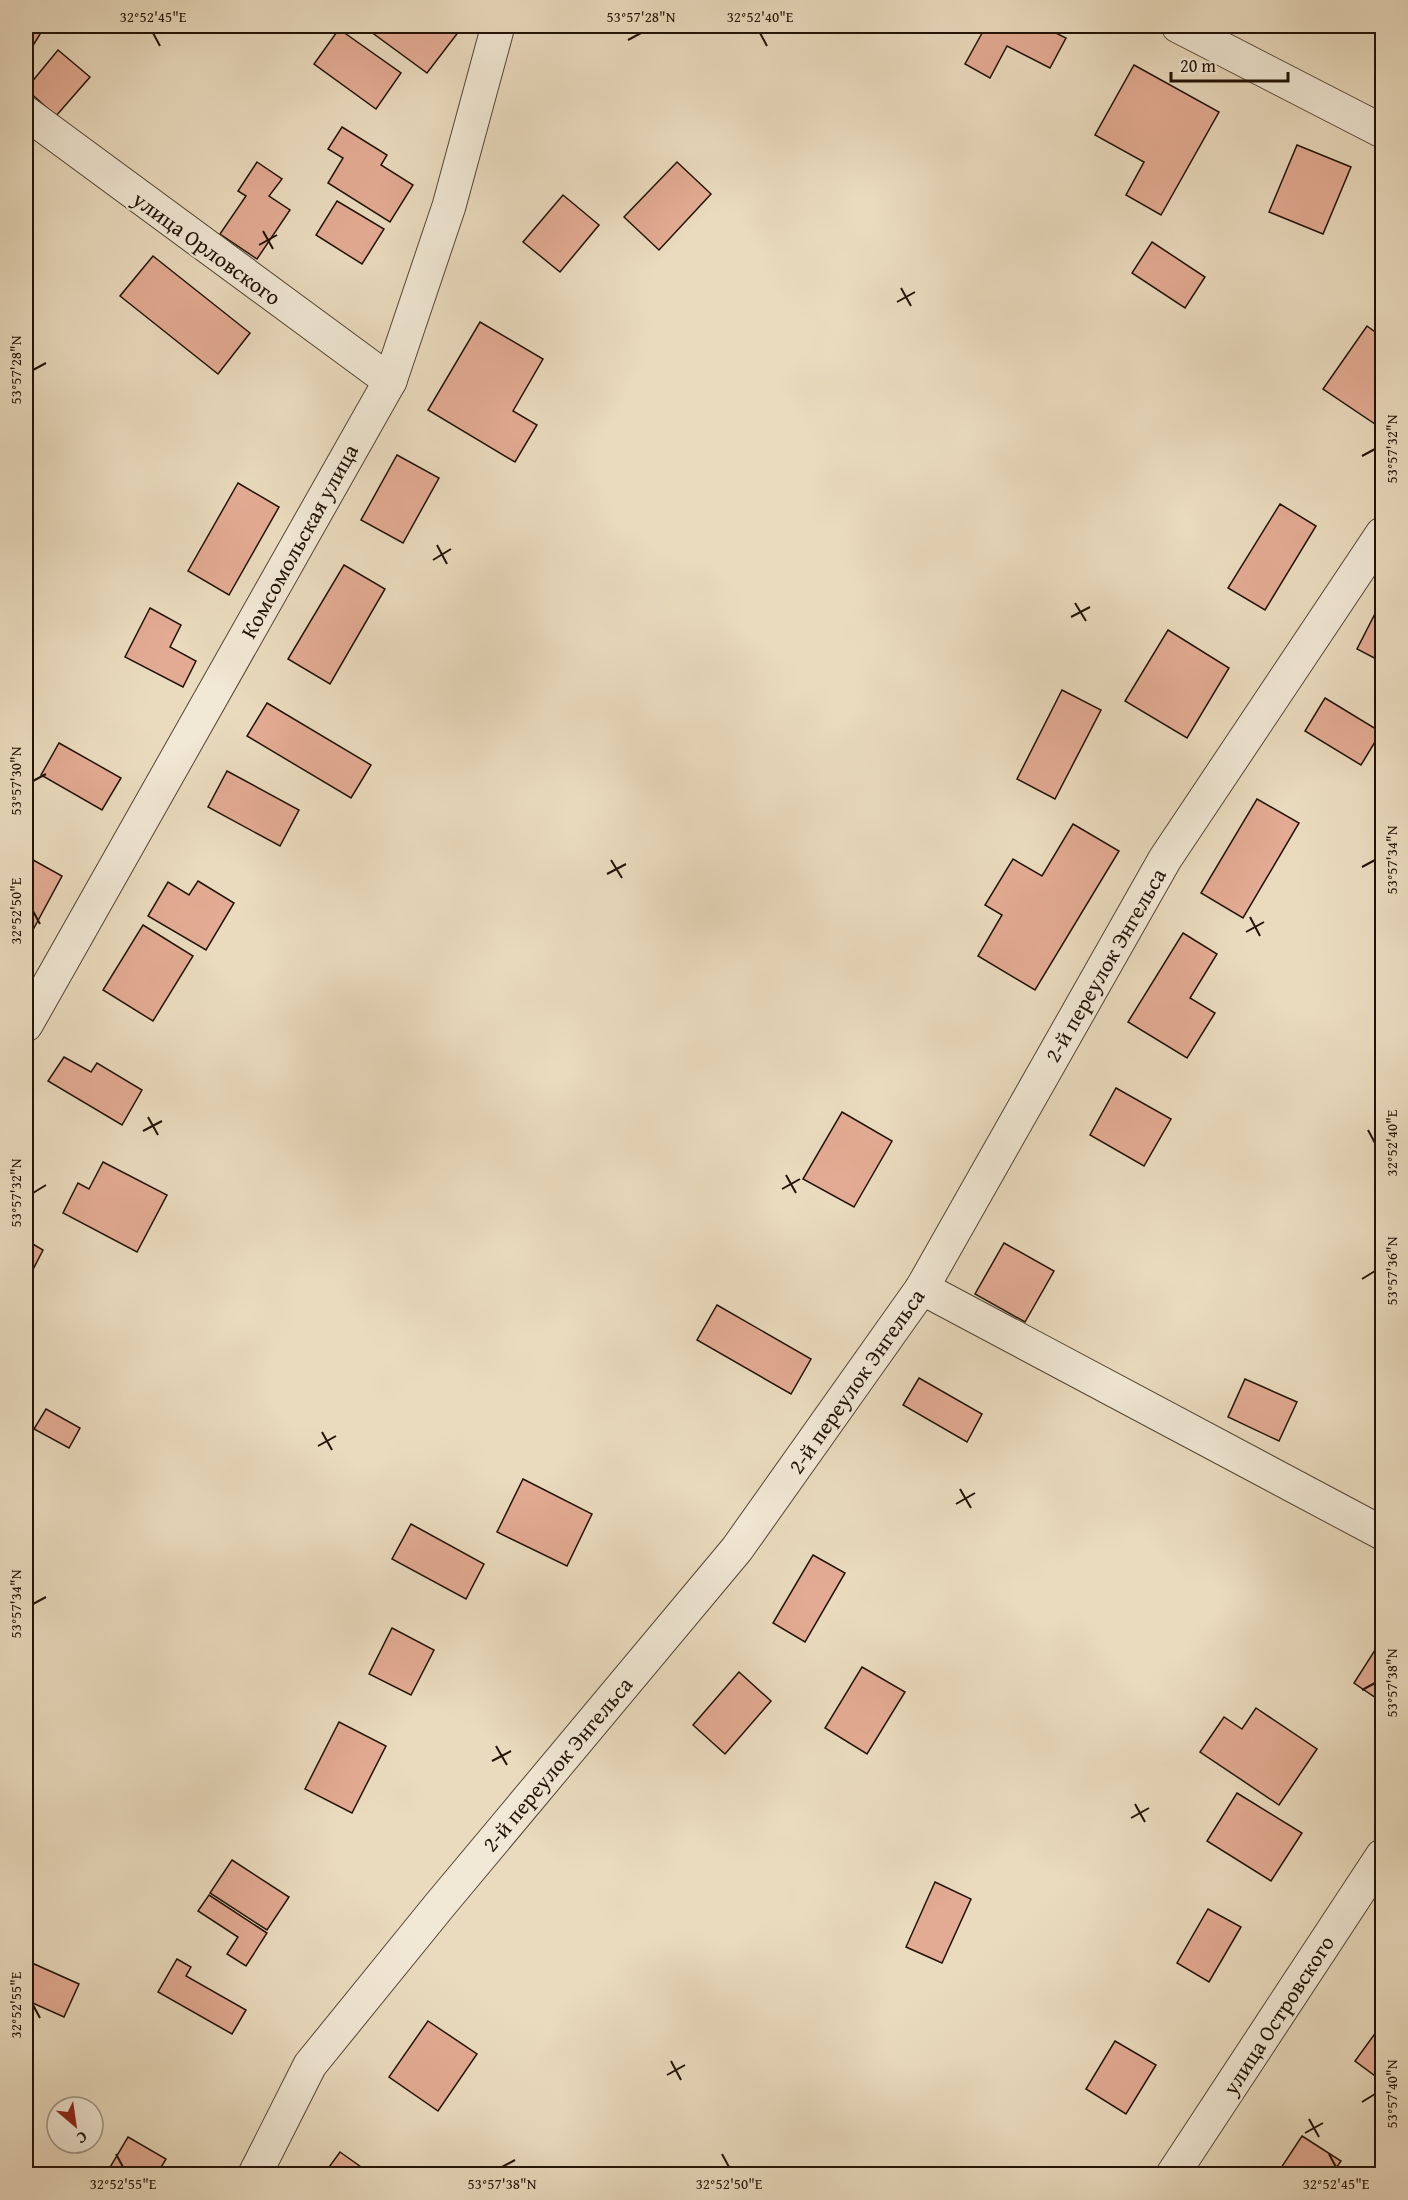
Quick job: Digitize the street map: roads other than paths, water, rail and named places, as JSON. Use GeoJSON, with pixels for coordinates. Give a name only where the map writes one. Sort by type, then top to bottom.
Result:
{"type":"FeatureCollection","features":[{"type":"Feature","properties":{"kind":"street","name":"Комсомольская улица"},"geometry":{"type":"LineString","coordinates":[[26,1025],[390,381],[448,206],[498,26]]}},
{"type":"Feature","properties":{"kind":"street"},"geometry":{"type":"LineString","coordinates":[[1178,26],[1383,130]]}},
{"type":"Feature","properties":{"kind":"street","name":"улица Орловского"},"geometry":{"type":"LineString","coordinates":[[26,113],[390,381]]}},
{"type":"Feature","properties":{"kind":"street","name":"2-й переулок Энгельса"},"geometry":{"type":"LineString","coordinates":[[255,2175],[310,2065],[439,1906],[737,1550],[922,1288],[1165,859],[1383,534]]}},
{"type":"Feature","properties":{"kind":"street"},"geometry":{"type":"LineString","coordinates":[[922,1288],[1383,1533]]}},
{"type":"Feature","properties":{"kind":"street","name":"улица Островского"},"geometry":{"type":"LineString","coordinates":[[1173,2175],[1383,1856]]}}]}
